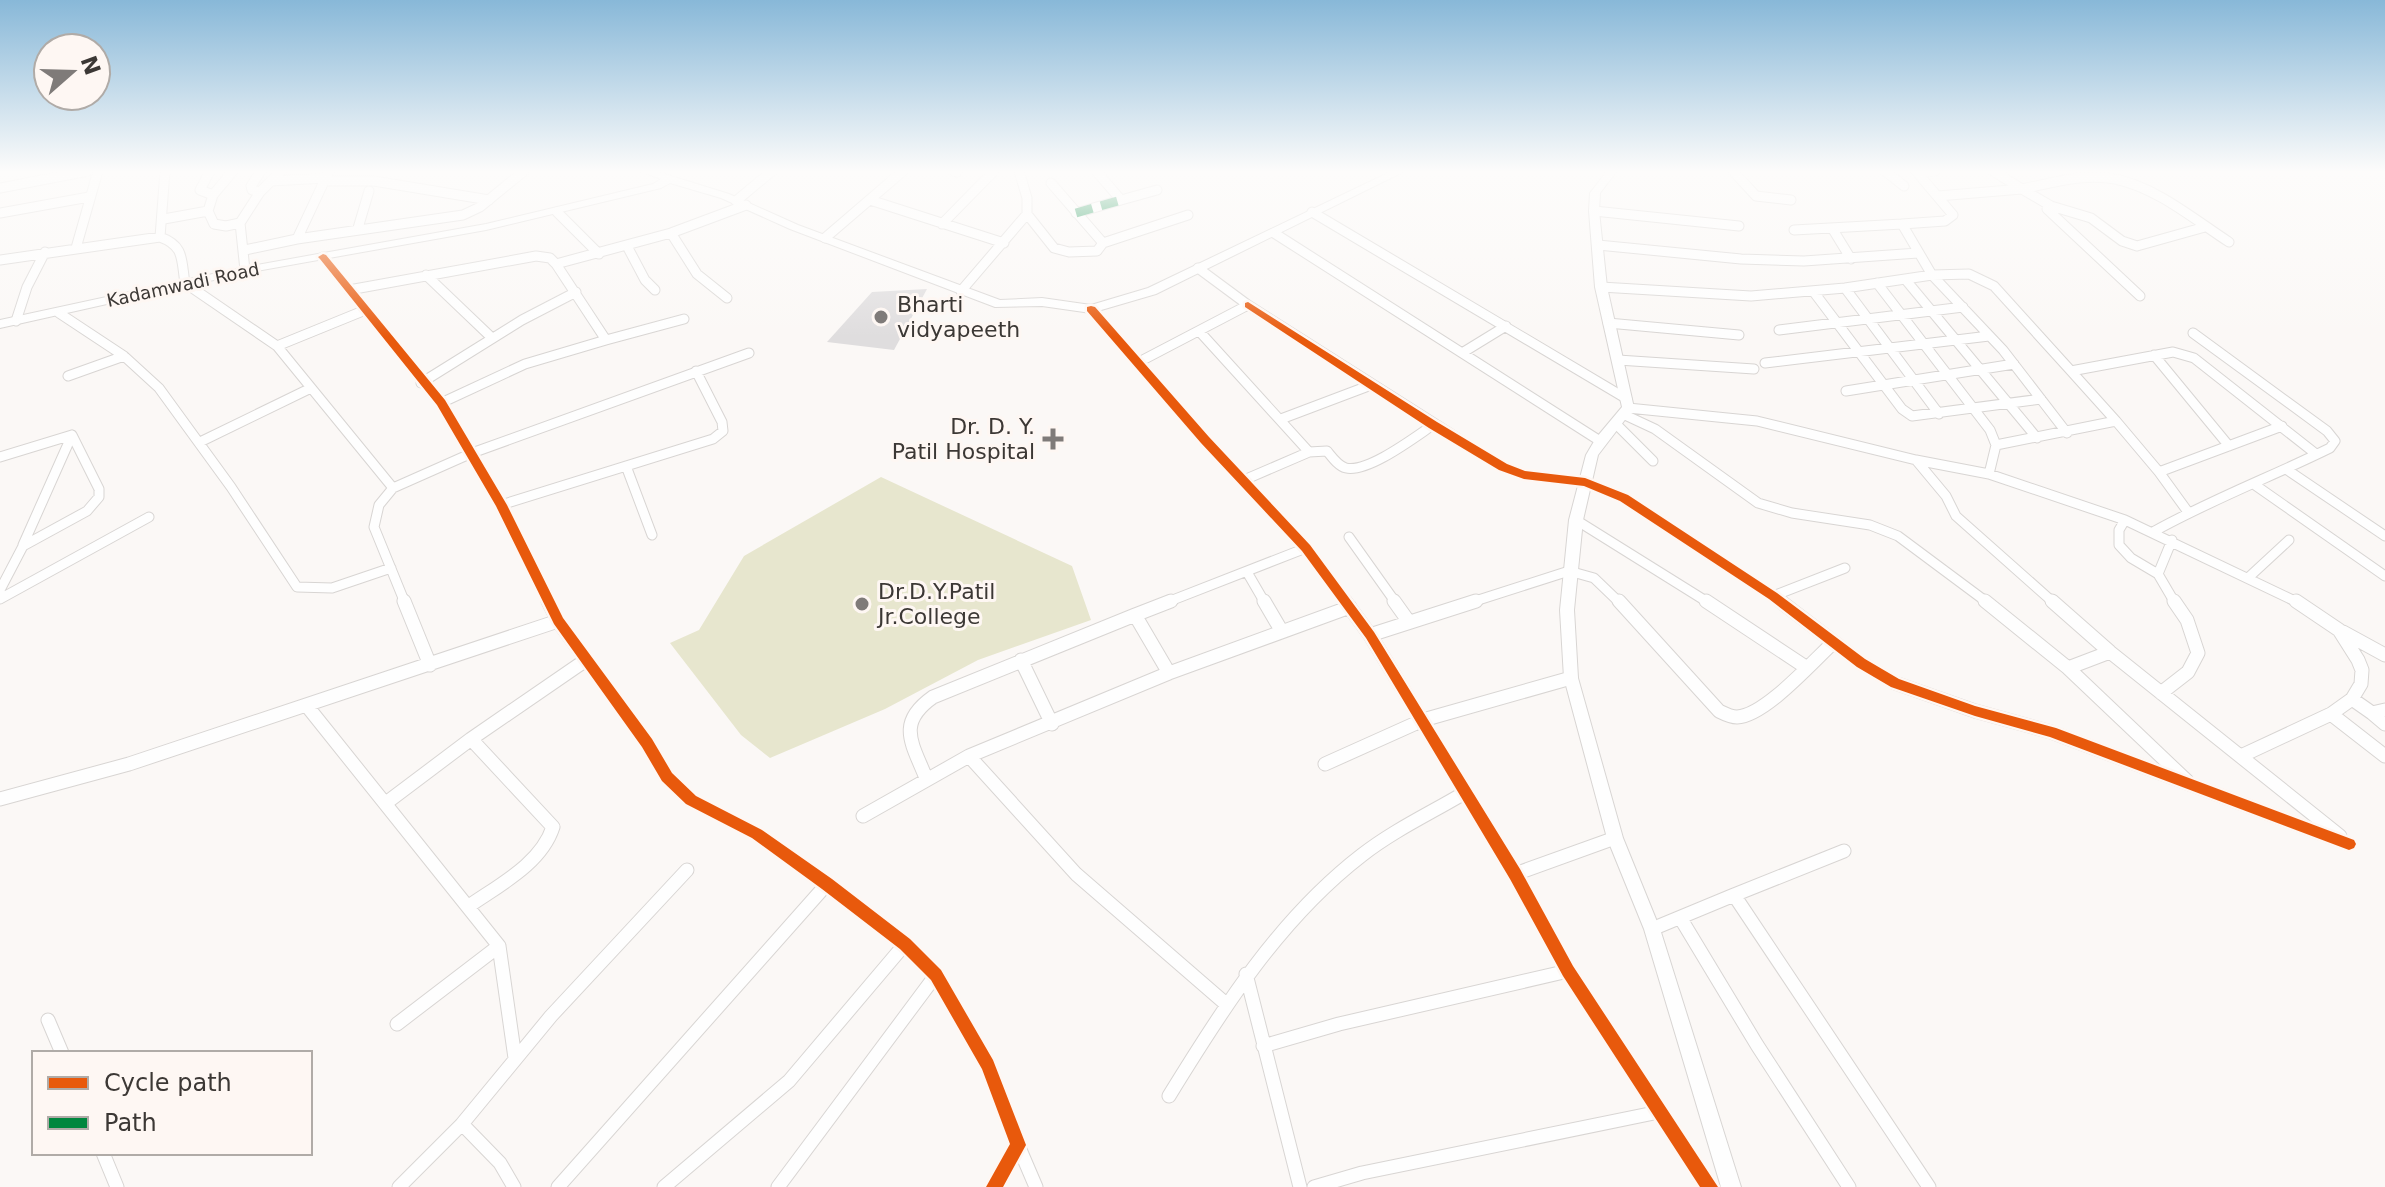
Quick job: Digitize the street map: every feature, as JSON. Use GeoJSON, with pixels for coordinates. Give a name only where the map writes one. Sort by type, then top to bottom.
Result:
{"type":"FeatureCollection","features":[{"type":"Feature","properties":{"kind":"street"},"geometry":{"type":"LineString","coordinates":[[76,248],[82,226]]}},
{"type":"Feature","properties":{"kind":"street"},"geometry":{"type":"LineString","coordinates":[[160,237],[162,226]]}},
{"type":"Feature","properties":{"kind":"street"},"geometry":{"type":"LineString","coordinates":[[241,226],[245,270]]}},
{"type":"Feature","properties":{"kind":"street"},"geometry":{"type":"LineString","coordinates":[[297,239],[303,226]]}},
{"type":"Feature","properties":{"kind":"street"},"geometry":{"type":"LineString","coordinates":[[245,250],[371,226]]}},
{"type":"Feature","properties":{"kind":"street","name":"Kadamwadi Road"},"geometry":{"type":"LineString","coordinates":[[0,324],[245,270],[482,226]]}},
{"type":"Feature","properties":{"kind":"street"},"geometry":{"type":"LineString","coordinates":[[571,226],[599,254]]}},
{"type":"Feature","properties":{"kind":"street"},"geometry":{"type":"LineString","coordinates":[[556,264],[686,226]]}},
{"type":"Feature","properties":{"kind":"street"},"geometry":{"type":"LineString","coordinates":[[797,226],[999,304],[1042,302],[1091,309],[1132,299],[1286,226]]}},
{"type":"Feature","properties":{"kind":"street"},"geometry":{"type":"LineString","coordinates":[[825,238],[839,226]]}},
{"type":"Feature","properties":{"kind":"street"},"geometry":{"type":"LineString","coordinates":[[950,226],[1004,243]]}},
{"type":"Feature","properties":{"kind":"street"},"geometry":{"type":"LineString","coordinates":[[961,291],[1017,226]]}},
{"type":"Feature","properties":{"kind":"street"},"geometry":{"type":"LineString","coordinates":[[1037,226],[1057,252],[1097,251],[1103,243],[1153,226]]}},
{"type":"Feature","properties":{"kind":"street"},"geometry":{"type":"LineString","coordinates":[[1088,226],[1103,243]]}},
{"type":"Feature","properties":{"kind":"street"},"geometry":{"type":"LineString","coordinates":[[1336,226],[1506,326],[1758,503],[1792,513],[1870,525],[1898,536],[2068,668],[2190,784]]}},
{"type":"Feature","properties":{"kind":"street"},"geometry":{"type":"LineString","coordinates":[[1596,226],[1601,287],[1618,360],[1624,411],[1653,461]]}},
{"type":"Feature","properties":{"kind":"street"},"geometry":{"type":"LineString","coordinates":[[1794,230],[1860,226]]}},
{"type":"Feature","properties":{"kind":"street"},"geometry":{"type":"LineString","coordinates":[[1903,226],[1932,275],[2014,364],[2067,433]]}},
{"type":"Feature","properties":{"kind":"street"},"geometry":{"type":"LineString","coordinates":[[2068,226],[2140,296]]}},
{"type":"Feature","properties":{"kind":"street"},"geometry":{"type":"LineString","coordinates":[[2104,226],[2133,246],[2143,246],[2205,227],[2229,242]]}},
{"type":"Feature","properties":{"kind":"street"},"geometry":{"type":"LineString","coordinates":[[1832,228],[1851,259]]}},
{"type":"Feature","properties":{"kind":"street"},"geometry":{"type":"LineString","coordinates":[[671,233],[697,274],[727,298]]}},
{"type":"Feature","properties":{"kind":"street"},"geometry":{"type":"LineString","coordinates":[[1274,233],[1600,441]]}},
{"type":"Feature","properties":{"kind":"street"},"geometry":{"type":"LineString","coordinates":[[0,260],[160,237],[176,243],[180,248],[185,283],[277,346],[393,488]]}},
{"type":"Feature","properties":{"kind":"street"},"geometry":{"type":"LineString","coordinates":[[1598,245],[1741,259],[1851,259],[1918,253]]}},
{"type":"Feature","properties":{"kind":"street"},"geometry":{"type":"LineString","coordinates":[[627,246],[645,280],[655,290]]}},
{"type":"Feature","properties":{"kind":"street"},"geometry":{"type":"LineString","coordinates":[[16,321],[27,287],[45,252]]}},
{"type":"Feature","properties":{"kind":"street"},"geometry":{"type":"LineString","coordinates":[[349,290],[536,256],[550,258],[606,340]]}},
{"type":"Feature","properties":{"kind":"street"},"geometry":{"type":"LineString","coordinates":[[323,257],[421,383],[441,403],[501,505],[558,621],[647,743],[667,777],[691,800],[757,834],[827,884],[905,944],[936,975],[988,1065],[1036,1187]]}},
{"type":"Feature","properties":{"kind":"street"},"geometry":{"type":"LineString","coordinates":[[1198,268],[1248,305],[1503,467],[1524,475],[1585,482],[1624,498],[1773,596],[1861,663],[1911,689],[2051,732],[2349,844],[2110,652],[1964,525],[1946,496],[1916,460]]}},
{"type":"Feature","properties":{"kind":"street"},"geometry":{"type":"LineString","coordinates":[[1601,287],[1722,296],[1845,288],[1961,273],[1985,280],[2116,421],[2188,512]]}},
{"type":"Feature","properties":{"kind":"street"},"geometry":{"type":"LineString","coordinates":[[426,275],[492,338]]}},
{"type":"Feature","properties":{"kind":"street"},"geometry":{"type":"LineString","coordinates":[[1905,279],[2037,438]]}},
{"type":"Feature","properties":{"kind":"street"},"geometry":{"type":"LineString","coordinates":[[1877,283],[1995,438],[1989,474]]}},
{"type":"Feature","properties":{"kind":"street"},"geometry":{"type":"LineString","coordinates":[[1845,288],[1939,414]]}},
{"type":"Feature","properties":{"kind":"street"},"geometry":{"type":"LineString","coordinates":[[1813,291],[1902,409],[1912,416],[2041,399]]}},
{"type":"Feature","properties":{"kind":"street"},"geometry":{"type":"LineString","coordinates":[[421,383],[492,338],[576,292]]}},
{"type":"Feature","properties":{"kind":"street"},"geometry":{"type":"LineString","coordinates":[[1137,363],[1248,305]]}},
{"type":"Feature","properties":{"kind":"street"},"geometry":{"type":"LineString","coordinates":[[1779,330],[1963,307]]}},
{"type":"Feature","properties":{"kind":"street"},"geometry":{"type":"LineString","coordinates":[[1091,309],[1306,548],[1370,635],[1515,874],[1568,971],[1710,1187]]}},
{"type":"Feature","properties":{"kind":"street"},"geometry":{"type":"LineString","coordinates":[[277,346],[363,311]]}},
{"type":"Feature","properties":{"kind":"street"},"geometry":{"type":"LineString","coordinates":[[59,313],[124,356],[159,388],[200,442],[297,587],[332,588],[391,568]]}},
{"type":"Feature","properties":{"kind":"street"},"geometry":{"type":"LineString","coordinates":[[441,403],[525,364],[684,319]]}},
{"type":"Feature","properties":{"kind":"street"},"geometry":{"type":"LineString","coordinates":[[1608,323],[1739,335]]}},
{"type":"Feature","properties":{"kind":"street"},"geometry":{"type":"LineString","coordinates":[[1462,353],[1506,326]]}},
{"type":"Feature","properties":{"kind":"street"},"geometry":{"type":"LineString","coordinates":[[1200,332],[1309,452]]}},
{"type":"Feature","properties":{"kind":"street"},"geometry":{"type":"LineString","coordinates":[[2153,532],[2188,512],[2255,485],[2334,445],[2332,435],[2193,333]]}},
{"type":"Feature","properties":{"kind":"street"},"geometry":{"type":"LineString","coordinates":[[1765,363],[1989,336]]}},
{"type":"Feature","properties":{"kind":"street"},"geometry":{"type":"LineString","coordinates":[[2071,371],[2173,352],[2188,355],[2316,454]]}},
{"type":"Feature","properties":{"kind":"street"},"geometry":{"type":"LineString","coordinates":[[430,665],[374,527],[374,515],[379,503],[393,488],[472,453],[749,353]]}},
{"type":"Feature","properties":{"kind":"street"},"geometry":{"type":"LineString","coordinates":[[2154,355],[2229,446]]}},
{"type":"Feature","properties":{"kind":"street"},"geometry":{"type":"LineString","coordinates":[[68,376],[124,356]]}},
{"type":"Feature","properties":{"kind":"street"},"geometry":{"type":"LineString","coordinates":[[1618,360],[1754,369]]}},
{"type":"Feature","properties":{"kind":"street"},"geometry":{"type":"LineString","coordinates":[[1846,391],[2014,364]]}},
{"type":"Feature","properties":{"kind":"street"},"geometry":{"type":"LineString","coordinates":[[501,505],[713,439],[723,431],[696,371]]}},
{"type":"Feature","properties":{"kind":"street"},"geometry":{"type":"LineString","coordinates":[[1281,419],[1371,385]]}},
{"type":"Feature","properties":{"kind":"street"},"geometry":{"type":"LineString","coordinates":[[200,442],[311,388]]}},
{"type":"Feature","properties":{"kind":"street"},"geometry":{"type":"LineString","coordinates":[[1624,411],[1600,441],[1585,482],[1576,520],[1567,610],[1571,678],[1615,838],[1652,929],[1731,1187]]}},
{"type":"Feature","properties":{"kind":"street"},"geometry":{"type":"LineString","coordinates":[[1624,411],[1757,421],[1916,460],[1989,474],[2125,520],[2172,540],[2294,600],[2385,655]]}},
{"type":"Feature","properties":{"kind":"street"},"geometry":{"type":"LineString","coordinates":[[1996,445],[2116,421]]}},
{"type":"Feature","properties":{"kind":"street"},"geometry":{"type":"LineString","coordinates":[[1244,480],[1309,452],[1327,451],[1341,466],[1353,469],[1433,425]]}},
{"type":"Feature","properties":{"kind":"street"},"geometry":{"type":"LineString","coordinates":[[2159,472],[2282,426]]}},
{"type":"Feature","properties":{"kind":"street"},"geometry":{"type":"LineString","coordinates":[[0,457],[72,435]]}},
{"type":"Feature","properties":{"kind":"street"},"geometry":{"type":"LineString","coordinates":[[23,546],[87,511],[99,497],[99,489],[72,435]]}},
{"type":"Feature","properties":{"kind":"street"},"geometry":{"type":"LineString","coordinates":[[0,590],[72,435]]}},
{"type":"Feature","properties":{"kind":"street"},"geometry":{"type":"LineString","coordinates":[[626,466],[652,535]]}},
{"type":"Feature","properties":{"kind":"street"},"geometry":{"type":"LineString","coordinates":[[2286,469],[2385,536]]}},
{"type":"Feature","properties":{"kind":"street"},"geometry":{"type":"LineString","coordinates":[[2255,485],[2385,576]]}},
{"type":"Feature","properties":{"kind":"street"},"geometry":{"type":"LineString","coordinates":[[0,599],[149,517]]}},
{"type":"Feature","properties":{"kind":"street"},"geometry":{"type":"LineString","coordinates":[[1576,520],[1652,565],[1804,666]]}},
{"type":"Feature","properties":{"kind":"street"},"geometry":{"type":"LineString","coordinates":[[2125,520],[2119,530],[2119,545],[2131,558],[2158,574]]}},
{"type":"Feature","properties":{"kind":"street"},"geometry":{"type":"LineString","coordinates":[[1349,537],[1409,622]]}},
{"type":"Feature","properties":{"kind":"street"},"geometry":{"type":"LineString","coordinates":[[2161,693],[2188,672],[2198,653],[2187,620],[2158,574],[2172,540]]}},
{"type":"Feature","properties":{"kind":"street"},"geometry":{"type":"LineString","coordinates":[[2249,577],[2289,540]]}},
{"type":"Feature","properties":{"kind":"street"},"geometry":{"type":"LineString","coordinates":[[926,778],[908,725],[911,714],[933,697],[1306,548]]}},
{"type":"Feature","properties":{"kind":"street"},"geometry":{"type":"LineString","coordinates":[[1773,596],[1845,568]]}},
{"type":"Feature","properties":{"kind":"street"},"geometry":{"type":"LineString","coordinates":[[1370,635],[1569,571],[1594,578],[1604,585],[1719,711],[1729,717],[1748,715],[1834,642]]}},
{"type":"Feature","properties":{"kind":"street"},"geometry":{"type":"LineString","coordinates":[[1247,572],[1281,630]]}},
{"type":"Feature","properties":{"kind":"street"},"geometry":{"type":"LineString","coordinates":[[863,816],[969,756],[1169,673],[1350,607]]}},
{"type":"Feature","properties":{"kind":"street"},"geometry":{"type":"LineString","coordinates":[[1135,615],[1169,673]]}},
{"type":"Feature","properties":{"kind":"street"},"geometry":{"type":"LineString","coordinates":[[0,799],[129,764],[558,621]]}},
{"type":"Feature","properties":{"kind":"street"},"geometry":{"type":"LineString","coordinates":[[2241,756],[2331,714],[2352,699],[2361,684],[2362,670],[2339,630]]}},
{"type":"Feature","properties":{"kind":"street"},"geometry":{"type":"LineString","coordinates":[[2068,668],[2110,652]]}},
{"type":"Feature","properties":{"kind":"street"},"geometry":{"type":"LineString","coordinates":[[386,803],[471,739],[586,660]]}},
{"type":"Feature","properties":{"kind":"street"},"geometry":{"type":"LineString","coordinates":[[1021,660],[1052,724]]}},
{"type":"Feature","properties":{"kind":"street"},"geometry":{"type":"LineString","coordinates":[[1325,764],[1423,720],[1571,678]]}},
{"type":"Feature","properties":{"kind":"street"},"geometry":{"type":"LineString","coordinates":[[2352,699],[2379,712],[2385,724]]}},
{"type":"Feature","properties":{"kind":"street"},"geometry":{"type":"LineString","coordinates":[[307,706],[499,946],[515,1058]]}},
{"type":"Feature","properties":{"kind":"street"},"geometry":{"type":"LineString","coordinates":[[2331,714],[2385,756]]}},
{"type":"Feature","properties":{"kind":"street"},"geometry":{"type":"LineString","coordinates":[[469,906],[538,855],[552,838],[553,827],[471,739]]}},
{"type":"Feature","properties":{"kind":"street"},"geometry":{"type":"LineString","coordinates":[[969,756],[1076,874],[1226,1004]]}},
{"type":"Feature","properties":{"kind":"street"},"geometry":{"type":"LineString","coordinates":[[1169,1096],[1246,974],[1312,899],[1363,854],[1466,792]]}},
{"type":"Feature","properties":{"kind":"street"},"geometry":{"type":"LineString","coordinates":[[1515,874],[1615,838]]}},
{"type":"Feature","properties":{"kind":"street"},"geometry":{"type":"LineString","coordinates":[[1652,929],[1844,851]]}},
{"type":"Feature","properties":{"kind":"street"},"geometry":{"type":"LineString","coordinates":[[399,1187],[462,1124],[515,1058],[687,870]]}},
{"type":"Feature","properties":{"kind":"street"},"geometry":{"type":"LineString","coordinates":[[558,1187],[827,884]]}},
{"type":"Feature","properties":{"kind":"street"},"geometry":{"type":"LineString","coordinates":[[1734,895],[1929,1187]]}},
{"type":"Feature","properties":{"kind":"street"},"geometry":{"type":"LineString","coordinates":[[1681,919],[1757,1045],[1849,1187]]}},
{"type":"Feature","properties":{"kind":"street"},"geometry":{"type":"LineString","coordinates":[[664,1187],[789,1081],[905,944]]}},
{"type":"Feature","properties":{"kind":"street"},"geometry":{"type":"LineString","coordinates":[[397,1024],[499,946]]}},
{"type":"Feature","properties":{"kind":"street"},"geometry":{"type":"LineString","coordinates":[[1263,1046],[1320,1027],[1502,990],[1568,971]]}},
{"type":"Feature","properties":{"kind":"street"},"geometry":{"type":"LineString","coordinates":[[1246,974],[1300,1187]]}},
{"type":"Feature","properties":{"kind":"street"},"geometry":{"type":"LineString","coordinates":[[778,1187],[936,975]]}},
{"type":"Feature","properties":{"kind":"street"},"geometry":{"type":"LineString","coordinates":[[48,1020],[61,1051]]}},
{"type":"Feature","properties":{"kind":"street"},"geometry":{"type":"LineString","coordinates":[[1314,1187],[1362,1173],[1659,1112]]}},
{"type":"Feature","properties":{"kind":"street"},"geometry":{"type":"LineString","coordinates":[[462,1124],[500,1163],[514,1187]]}},
{"type":"Feature","properties":{"kind":"street"},"geometry":{"type":"LineString","coordinates":[[994,1187],[1018,1145]]}},
{"type":"Feature","properties":{"kind":"street"},"geometry":{"type":"LineString","coordinates":[[104,1155],[117,1187]]}},
{"type":"Feature","properties":{"kind":"green space","name":"Dr.D.Y.Patil Jr.College"},"geometry":{"type":"Polygon","coordinates":[[[881,477],[1072,566],[1091,620],[978,660],[885,709],[770,758],[741,735],[670,643],[699,630],[744,556],[881,477]]]}},
{"type":"Feature","properties":{"kind":"building","name":"Bharti vidyapeeth"},"geometry":{"type":"Polygon","coordinates":[[[927,289],[894,350],[827,342],[872,292],[927,289]]]}},
{"type":"Feature","properties":{"kind":"cycle path"},"geometry":{"type":"LineString","coordinates":[[323,257],[441,403],[501,505],[558,621],[647,743],[667,777],[691,800],[757,834],[827,884],[905,944],[936,975],[988,1065],[1018,1145],[994,1187]]}},
{"type":"Feature","properties":{"kind":"cycle path"},"geometry":{"type":"LineString","coordinates":[[1248,305],[1503,467],[1524,475],[1585,482],[1624,498],[1773,596],[1861,663],[1895,683],[1975,711],[2051,732],[2349,844]]}},
{"type":"Feature","properties":{"kind":"cycle path"},"geometry":{"type":"LineString","coordinates":[[1091,309],[1205,440],[1306,548],[1370,635],[1515,874],[1568,971],[1710,1187]]}},
{"type":"Feature","properties":{"kind":"place","name":"Bharti vidyapeeth"},"geometry":{"type":"Point","coordinates":[881,317]}},
{"type":"Feature","properties":{"kind":"place","name":"Dr. D. Y. Patil Hospital"},"geometry":{"type":"Point","coordinates":[1053,439]}},
{"type":"Feature","properties":{"kind":"place","name":"Dr.D.Y.Patil Jr.College"},"geometry":{"type":"Point","coordinates":[862,604]}}]}
